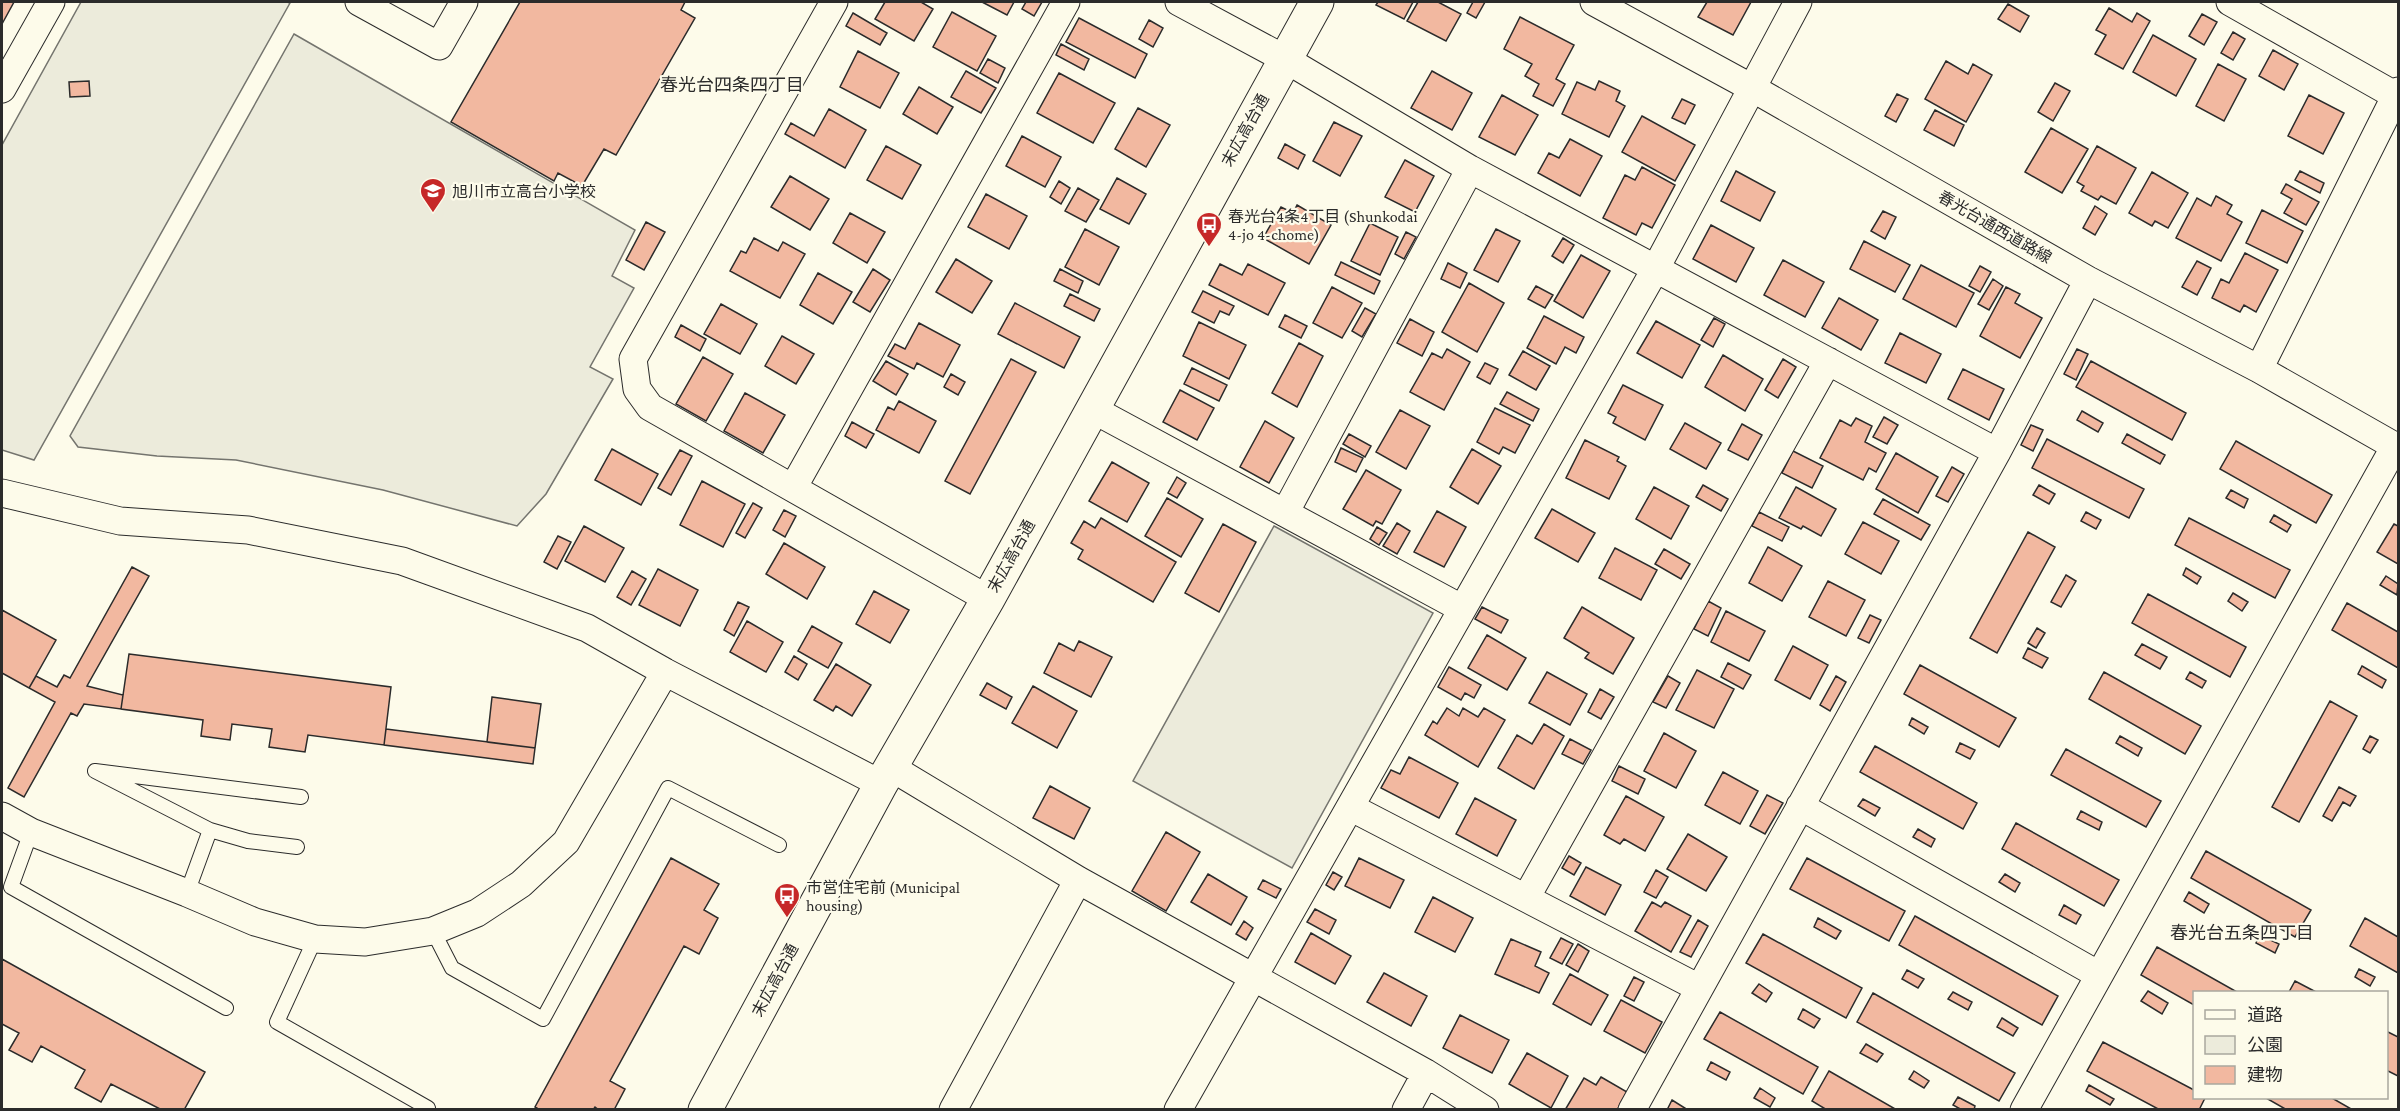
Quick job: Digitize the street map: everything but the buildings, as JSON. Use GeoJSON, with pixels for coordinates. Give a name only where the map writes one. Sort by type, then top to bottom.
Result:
{"type":"FeatureCollection","features":[{"type":"Feature","properties":{"kind":"street"},"geometry":{"type":"LineString","coordinates":[[2,89],[51,2]]}},
{"type":"Feature","properties":{"kind":"street"},"geometry":{"type":"LineString","coordinates":[[360,2],[439,46],[464,2]]}},
{"type":"Feature","properties":{"kind":"street"},"geometry":{"type":"LineString","coordinates":[[834,2],[633,359],[637,389],[650,407],[988,599]]}},
{"type":"Feature","properties":{"kind":"street"},"geometry":{"type":"LineString","coordinates":[[793,488],[1066,2]]}},
{"type":"Feature","properties":{"kind":"street"},"geometry":{"type":"LineString","coordinates":[[1179,2],[1284,59],[1470,169],[1997,452]]}},
{"type":"Feature","properties":{"kind":"street","name":"末広高台通"},"geometry":{"type":"LineString","coordinates":[[705,1110],[887,776],[988,599],[1317,2]]}},
{"type":"Feature","properties":{"kind":"street","name":"春光台通西道路線"},"geometry":{"type":"LineString","coordinates":[[1594,2],[1752,87],[2088,280],[2259,369],[2397,447]]}},
{"type":"Feature","properties":{"kind":"street"},"geometry":{"type":"LineString","coordinates":[[1178,1110],[1656,268],[1797,2]]}},
{"type":"Feature","properties":{"kind":"street"},"geometry":{"type":"LineString","coordinates":[[2230,2],[2398,94],[2259,369]]}},
{"type":"Feature","properties":{"kind":"street"},"geometry":{"type":"LineString","coordinates":[[1285,513],[1470,169]]}},
{"type":"Feature","properties":{"kind":"street"},"geometry":{"type":"LineString","coordinates":[[1632,1110],[1997,452],[2088,280]]}},
{"type":"Feature","properties":{"kind":"street"},"geometry":{"type":"LineString","coordinates":[[1526,898],[1828,361]]}},
{"type":"Feature","properties":{"kind":"street"},"geometry":{"type":"LineString","coordinates":[[1092,409],[1461,608]]}},
{"type":"Feature","properties":{"kind":"street"},"geometry":{"type":"LineString","coordinates":[[2024,1110],[2397,447]]}},
{"type":"Feature","properties":{"kind":"street"},"geometry":{"type":"LineString","coordinates":[[2,493],[120,521],[248,530],[402,561],[587,628],[665,672],[887,776],[1426,1073],[1485,1110]]}},
{"type":"Feature","properties":{"kind":"street"},"geometry":{"type":"LineString","coordinates":[[2,816],[31,832],[255,922],[315,939],[365,942],[433,931],[477,913],[521,884],[566,842],[665,672]]}},
{"type":"Feature","properties":{"kind":"street"},"geometry":{"type":"LineString","coordinates":[[1800,806],[2099,975]]}},
{"type":"Feature","properties":{"kind":"street"},"geometry":{"type":"LineString","coordinates":[[1350,807],[1699,988]]}},
{"type":"Feature","properties":{"kind":"street"},"geometry":{"type":"LineString","coordinates":[[952,1110],[1078,880]]}},
{"type":"Feature","properties":{"kind":"street"},"geometry":{"type":"LineString","coordinates":[[1406,1110],[1426,1073]]}},
{"type":"Feature","properties":{"kind":"lane"},"geometry":{"type":"LineString","coordinates":[[297,848],[248,841],[210,830],[95,771],[301,797]]}},
{"type":"Feature","properties":{"kind":"lane"},"geometry":{"type":"LineString","coordinates":[[433,931],[452,968],[543,1019],[669,788],[779,845]]}},
{"type":"Feature","properties":{"kind":"lane"},"geometry":{"type":"LineString","coordinates":[[187,893],[210,830]]}},
{"type":"Feature","properties":{"kind":"lane"},"geometry":{"type":"LineString","coordinates":[[31,832],[11,887],[226,1008]]}},
{"type":"Feature","properties":{"kind":"lane"},"geometry":{"type":"LineString","coordinates":[[315,939],[277,1022],[428,1108]]}},
{"type":"Feature","properties":{"kind":"green space"},"geometry":{"type":"Polygon","coordinates":[[[81,2],[290,3],[34,460],[2,450],[2,145],[81,2]]]}},
{"type":"Feature","properties":{"kind":"green space","name":"旭川市立高台小学校"},"geometry":{"type":"Polygon","coordinates":[[[294,34],[635,230],[612,276],[634,288],[590,367],[613,379],[546,494],[517,526],[383,490],[236,460],[157,456],[78,447],[70,436],[294,34]]]}},
{"type":"Feature","properties":{"kind":"green space"},"geometry":{"type":"Polygon","coordinates":[[[1274,526],[1433,613],[1292,868],[1133,781],[1274,526]]]}},
{"type":"Feature","properties":{"kind":"place","name":"旭川市立高台小学校"},"geometry":{"type":"Point","coordinates":[433,214]}},
{"type":"Feature","properties":{"kind":"place","name":"春光台4条4丁目 (Shunkodai 4-jo 4-chome)"},"geometry":{"type":"Point","coordinates":[1209,248]}},
{"type":"Feature","properties":{"kind":"place","name":"市営住宅前 (Municipal housing)"},"geometry":{"type":"Point","coordinates":[787,919]}},
{"type":"Feature","properties":{"kind":"district","name":"春光台四条四丁目"},"geometry":{"type":"Point","coordinates":[732,85]}},
{"type":"Feature","properties":{"kind":"district","name":"春光台五条四丁目"},"geometry":{"type":"Point","coordinates":[2242,933]}}]}
